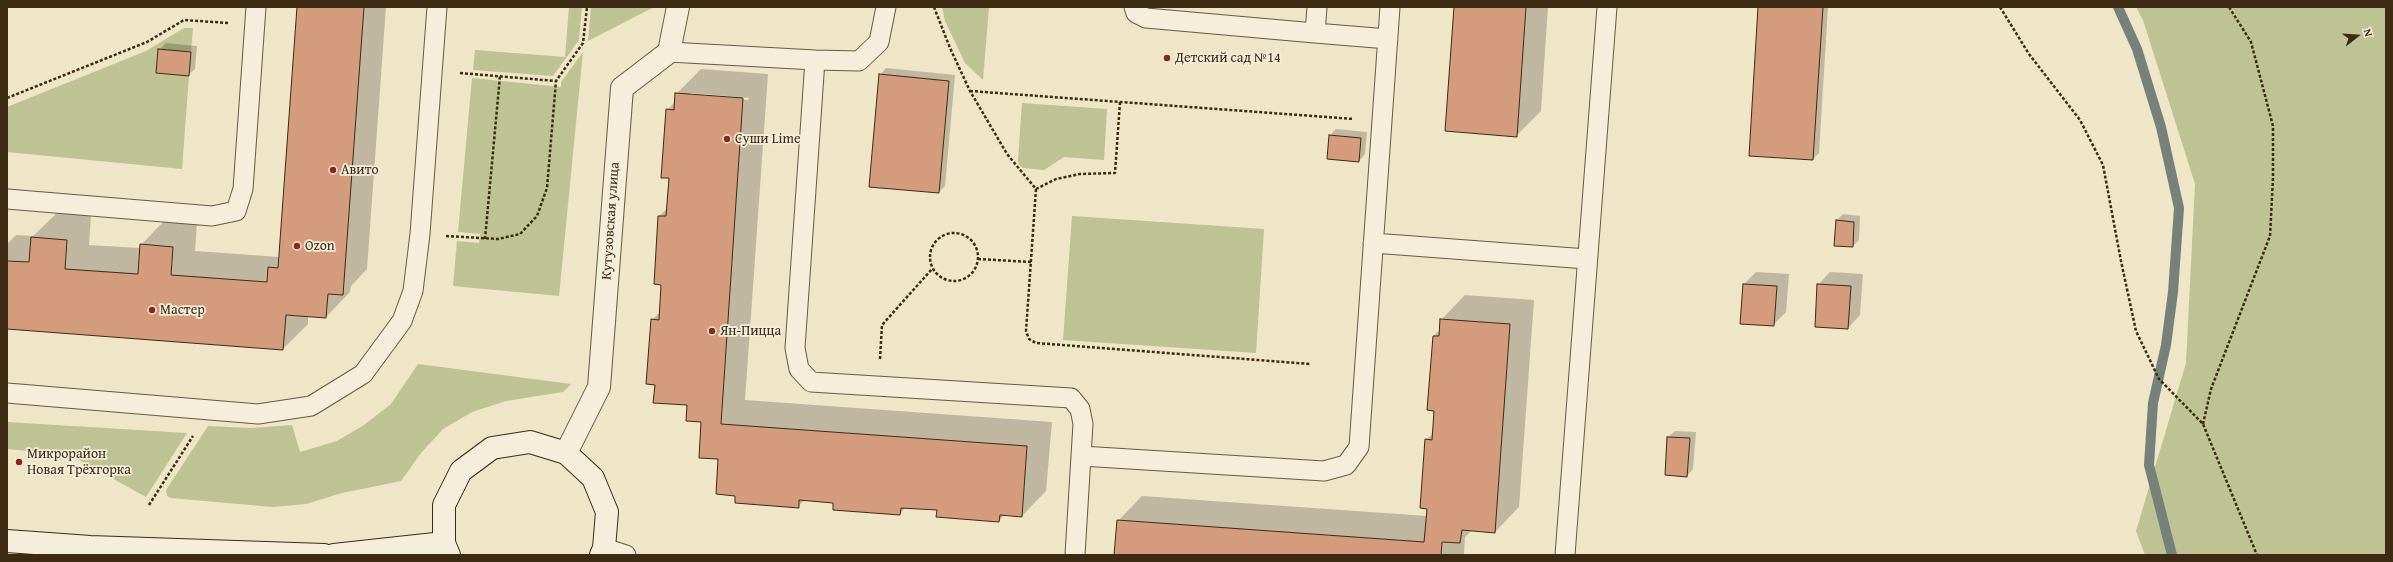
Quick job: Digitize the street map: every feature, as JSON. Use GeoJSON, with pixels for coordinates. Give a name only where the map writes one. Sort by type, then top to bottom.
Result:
{"type":"FeatureCollection","features":[{"type":"Feature","properties":{"kind":"street"},"geometry":{"type":"LineString","coordinates":[[669,52],[678,7]]}},
{"type":"Feature","properties":{"kind":"street","name":"Кутузовская улица"},"geometry":{"type":"LineString","coordinates":[[566,453],[599,387],[622,88],[669,52]]}},
{"type":"Feature","properties":{"kind":"street"},"geometry":{"type":"LineString","coordinates":[[334,555],[446,549],[444,505],[461,471],[492,448],[530,442],[566,453],[593,478],[607,512],[603,552]]}},
{"type":"Feature","properties":{"kind":"street"},"geometry":{"type":"LineString","coordinates":[[7,541],[90,551],[324,555]]}},
{"type":"Feature","properties":{"kind":"lane"},"geometry":{"type":"LineString","coordinates":[[7,393],[258,414],[311,406],[363,374],[402,321],[413,291],[420,234],[437,7]]}},
{"type":"Feature","properties":{"kind":"lane"},"geometry":{"type":"LineString","coordinates":[[669,52],[859,62],[879,42],[886,7]]}},
{"type":"Feature","properties":{"kind":"lane"},"geometry":{"type":"LineString","coordinates":[[1134,7],[1136,13],[1146,18],[1388,39]]}},
{"type":"Feature","properties":{"kind":"lane"},"geometry":{"type":"LineString","coordinates":[[1315,33],[1317,7]]}},
{"type":"Feature","properties":{"kind":"lane"},"geometry":{"type":"LineString","coordinates":[[1081,456],[1324,471],[1346,465],[1359,447],[1390,7]]}},
{"type":"Feature","properties":{"kind":"lane"},"geometry":{"type":"LineString","coordinates":[[1564,555],[1607,7]]}},
{"type":"Feature","properties":{"kind":"lane"},"geometry":{"type":"LineString","coordinates":[[7,199],[212,216],[236,211],[243,189],[255,16]]}},
{"type":"Feature","properties":{"kind":"lane"},"geometry":{"type":"LineString","coordinates":[[815,60],[795,348],[799,369],[811,382],[1071,398],[1080,408],[1083,424],[1075,555]]}},
{"type":"Feature","properties":{"kind":"lane"},"geometry":{"type":"LineString","coordinates":[[1373,243],[1587,259]]}},
{"type":"Feature","properties":{"kind":"lane"},"geometry":{"type":"LineString","coordinates":[[603,552],[626,555]]}},
{"type":"Feature","properties":{"kind":"path"},"geometry":{"type":"LineString","coordinates":[[420,234],[498,240],[520,234],[537,216],[547,188],[556,81],[583,43],[587,7]]}},
{"type":"Feature","properties":{"kind":"path"},"geometry":{"type":"LineString","coordinates":[[934,7],[950,48],[970,91],[1007,154],[1036,189],[1026,331],[1029,340],[1036,343],[1310,364]]}},
{"type":"Feature","properties":{"kind":"path"},"geometry":{"type":"LineString","coordinates":[[2000,7],[2029,54],[2080,120],[2104,165],[2121,261],[2136,330],[2158,379],[2203,424],[2257,555]]}},
{"type":"Feature","properties":{"kind":"path"},"geometry":{"type":"LineString","coordinates":[[2203,424],[2211,389],[2270,236],[2273,178],[2273,126],[2250,42],[2229,7]]}},
{"type":"Feature","properties":{"kind":"path"},"geometry":{"type":"LineString","coordinates":[[7,98],[147,42],[184,20],[255,16]]}},
{"type":"Feature","properties":{"kind":"path"},"geometry":{"type":"LineString","coordinates":[[433,71],[556,81]]}},
{"type":"Feature","properties":{"kind":"path"},"geometry":{"type":"LineString","coordinates":[[485,239],[500,76]]}},
{"type":"Feature","properties":{"kind":"path"},"geometry":{"type":"LineString","coordinates":[[970,91],[1382,122]]}},
{"type":"Feature","properties":{"kind":"path"},"geometry":{"type":"LineString","coordinates":[[1036,189],[1056,179],[1080,174],[1115,174],[1120,102]]}},
{"type":"Feature","properties":{"kind":"path"},"geometry":{"type":"LineString","coordinates":[[953,233],[963,235],[971,241],[976,249],[978,259],[970,275],[962,280],[952,282],[941,278],[932,269],[930,257],[933,245],[942,236],[953,233]]}},
{"type":"Feature","properties":{"kind":"path"},"geometry":{"type":"LineString","coordinates":[[978,259],[1031,262]]}},
{"type":"Feature","properties":{"kind":"path"},"geometry":{"type":"LineString","coordinates":[[878,386],[882,325],[932,269]]}},
{"type":"Feature","properties":{"kind":"path"},"geometry":{"type":"LineString","coordinates":[[149,504],[210,410]]}},
{"type":"Feature","properties":{"kind":"green space"},"geometry":{"type":"Polygon","coordinates":[[[569,7],[582,7],[579,40],[553,76],[473,70],[475,50],[565,57],[569,7]]]}},
{"type":"Feature","properties":{"kind":"green space"},"geometry":{"type":"Polygon","coordinates":[[[591,7],[654,7],[588,41],[591,7]]]}},
{"type":"Feature","properties":{"kind":"green space"},"geometry":{"type":"Polygon","coordinates":[[[942,7],[989,7],[983,80],[965,63],[945,21],[942,7]]]}},
{"type":"Feature","properties":{"kind":"green space"},"geometry":{"type":"Polygon","coordinates":[[[2136,7],[2386,7],[2386,555],[2145,555],[2136,531],[2186,363],[2195,184],[2143,20],[2136,7]]]}},
{"type":"Feature","properties":{"kind":"green space"},"geometry":{"type":"Polygon","coordinates":[[[184,28],[193,28],[191,52],[158,49],[156,73],[189,76],[182,169],[7,152],[7,107],[146,51],[184,28]]]}},
{"type":"Feature","properties":{"kind":"green space"},"geometry":{"type":"Polygon","coordinates":[[[583,52],[559,296],[453,286],[457,241],[479,243],[480,234],[458,232],[472,78],[561,87],[561,82],[583,52]]]}},
{"type":"Feature","properties":{"kind":"green space"},"geometry":{"type":"Polygon","coordinates":[[[1022,103],[1107,109],[1104,160],[1064,157],[1044,170],[1023,168],[1019,165],[1018,160],[1022,103]]]}},
{"type":"Feature","properties":{"kind":"green space"},"geometry":{"type":"Polygon","coordinates":[[[1072,216],[1264,229],[1256,353],[1063,340],[1072,216]]]}},
{"type":"Feature","properties":{"kind":"green space"},"geometry":{"type":"Polygon","coordinates":[[[418,364],[571,384],[563,392],[506,401],[472,412],[443,429],[421,453],[401,481],[342,493],[306,504],[273,507],[171,498],[167,496],[166,490],[208,426],[251,428],[292,425],[300,452],[337,441],[364,425],[391,404],[418,364]]]}},
{"type":"Feature","properties":{"kind":"green space"},"geometry":{"type":"Polygon","coordinates":[[[7,422],[187,433],[146,497],[70,455],[7,449],[7,422]]]}},
{"type":"Feature","properties":{"kind":"building"},"geometry":{"type":"Polygon","coordinates":[[[297,7],[364,7],[343,295],[328,294],[326,318],[286,315],[283,350],[7,329],[7,261],[29,262],[31,237],[67,240],[65,269],[138,274],[140,244],[173,247],[171,275],[267,282],[268,267],[278,268],[297,7]]]}},
{"type":"Feature","properties":{"kind":"building"},"geometry":{"type":"Polygon","coordinates":[[[1454,7],[1526,7],[1517,137],[1445,131],[1454,7]]]}},
{"type":"Feature","properties":{"kind":"building"},"geometry":{"type":"Polygon","coordinates":[[[1758,7],[1823,7],[1813,160],[1749,156],[1758,7]]]}},
{"type":"Feature","properties":{"kind":"building"},"geometry":{"type":"Polygon","coordinates":[[[158,49],[191,52],[189,76],[156,73],[158,49]]]}},
{"type":"Feature","properties":{"kind":"building"},"geometry":{"type":"Polygon","coordinates":[[[879,74],[949,81],[939,193],[869,187],[879,74]]]}},
{"type":"Feature","properties":{"kind":"building"},"geometry":{"type":"Polygon","coordinates":[[[675,93],[743,98],[721,424],[1027,446],[1022,517],[1000,515],[999,522],[936,517],[937,510],[901,508],[900,515],[833,510],[833,503],[799,500],[799,508],[735,503],[735,496],[716,494],[718,459],[699,458],[701,422],[686,421],[687,405],[653,403],[655,385],[646,384],[651,319],[659,320],[661,285],[654,284],[658,216],[666,216],[669,178],[661,178],[666,109],[674,110],[675,93]]]}},
{"type":"Feature","properties":{"kind":"building"},"geometry":{"type":"Polygon","coordinates":[[[1329,135],[1361,138],[1359,162],[1327,159],[1329,135]]]}},
{"type":"Feature","properties":{"kind":"building"},"geometry":{"type":"Polygon","coordinates":[[[1836,220],[1854,222],[1853,247],[1834,246],[1836,220]]]}},
{"type":"Feature","properties":{"kind":"building"},"geometry":{"type":"Polygon","coordinates":[[[1743,284],[1777,286],[1774,326],[1740,324],[1743,284]]]}},
{"type":"Feature","properties":{"kind":"building"},"geometry":{"type":"Polygon","coordinates":[[[1817,284],[1851,286],[1848,329],[1815,327],[1817,284]]]}},
{"type":"Feature","properties":{"kind":"building"},"geometry":{"type":"Polygon","coordinates":[[[1440,319],[1510,324],[1495,533],[1462,530],[1460,543],[1442,542],[1441,555],[1114,555],[1117,520],[1424,542],[1427,509],[1420,508],[1425,439],[1432,440],[1434,411],[1427,410],[1433,336],[1439,336],[1440,319]]]}},
{"type":"Feature","properties":{"kind":"building"},"geometry":{"type":"Polygon","coordinates":[[[1667,437],[1690,438],[1687,477],[1665,475],[1667,437]]]}},
{"type":"Feature","properties":{"kind":"waterway"},"geometry":{"type":"LineString","coordinates":[[2118,7],[2137,49],[2161,127],[2179,208],[2173,292],[2166,345],[2153,403],[2149,465],[2172,555]]}},
{"type":"Feature","properties":{"kind":"place","name":"Детский сад №14"},"geometry":{"type":"Point","coordinates":[1167,58]}},
{"type":"Feature","properties":{"kind":"place","name":"Суши Lime"},"geometry":{"type":"Point","coordinates":[727,139]}},
{"type":"Feature","properties":{"kind":"place","name":"Авито"},"geometry":{"type":"Point","coordinates":[333,170]}},
{"type":"Feature","properties":{"kind":"place","name":"Ozon"},"geometry":{"type":"Point","coordinates":[297,246]}},
{"type":"Feature","properties":{"kind":"place","name":"Мастер"},"geometry":{"type":"Point","coordinates":[152,310]}},
{"type":"Feature","properties":{"kind":"place","name":"Ян-Пицца"},"geometry":{"type":"Point","coordinates":[712,331]}},
{"type":"Feature","properties":{"kind":"place","name":"Микрорайон Новая Трёхгорка"},"geometry":{"type":"Point","coordinates":[19,462]}}]}
